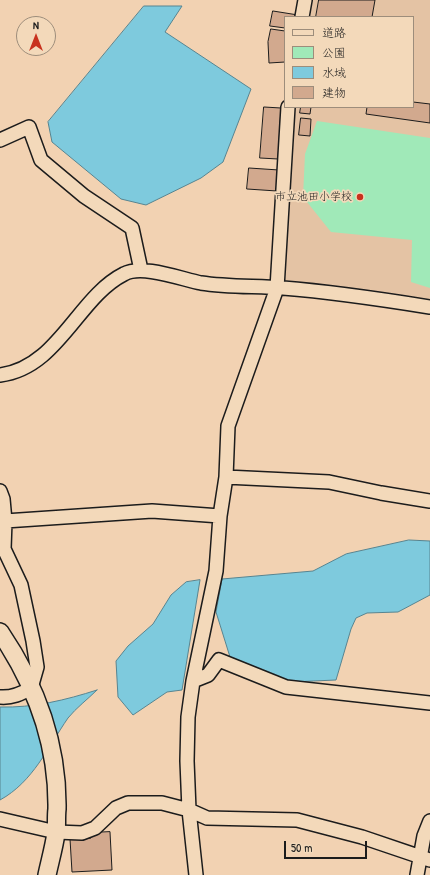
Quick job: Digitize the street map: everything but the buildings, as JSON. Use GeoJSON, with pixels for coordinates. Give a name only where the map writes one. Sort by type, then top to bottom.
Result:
{"type":"FeatureCollection","features":[{"type":"Feature","properties":{"kind":"street"},"geometry":{"type":"LineString","coordinates":[[302,16],[304,0]]}},
{"type":"Feature","properties":{"kind":"street"},"geometry":{"type":"LineString","coordinates":[[196,875],[189,810],[186,761],[188,717],[193,681],[216,571],[220,516],[226,478],[228,426],[278,288],[288,108]]}},
{"type":"Feature","properties":{"kind":"street"},"geometry":{"type":"LineString","coordinates":[[0,140],[29,127],[41,160],[84,196],[132,228],[141,270]]}},
{"type":"Feature","properties":{"kind":"street"},"geometry":{"type":"LineString","coordinates":[[0,375],[14,373],[48,351],[106,284],[125,272],[141,270],[202,283],[352,294],[430,307]]}},
{"type":"Feature","properties":{"kind":"street"},"geometry":{"type":"LineString","coordinates":[[226,478],[329,482],[430,501]]}},
{"type":"Feature","properties":{"kind":"street"},"geometry":{"type":"LineString","coordinates":[[0,491],[3,499],[5,521],[4,549],[21,585],[37,667],[31,688],[9,698],[0,697]]}},
{"type":"Feature","properties":{"kind":"street"},"geometry":{"type":"LineString","coordinates":[[5,521],[152,512],[220,516]]}},
{"type":"Feature","properties":{"kind":"street"},"geometry":{"type":"LineString","coordinates":[[0,632],[31,688],[45,722],[52,750],[57,791],[56,832],[47,875]]}},
{"type":"Feature","properties":{"kind":"street"},"geometry":{"type":"LineString","coordinates":[[193,681],[208,675],[219,660],[286,687],[430,703]]}},
{"type":"Feature","properties":{"kind":"street"},"geometry":{"type":"LineString","coordinates":[[0,819],[56,832],[82,833],[95,828],[116,808],[128,804],[162,803],[189,810],[207,818],[297,820],[362,837],[425,858]]}},
{"type":"Feature","properties":{"kind":"street"},"geometry":{"type":"LineString","coordinates":[[418,875],[425,858],[424,836],[430,820]]}},
{"type":"Feature","properties":{"kind":"shaded area","name":"市立池田小学校"},"geometry":{"type":"Polygon","coordinates":[[[313,0],[430,0],[430,302],[285,280],[295,108],[414,108],[414,16],[310,16],[313,0]]]}},
{"type":"Feature","properties":{"kind":"green space"},"geometry":{"type":"Polygon","coordinates":[[[317,121],[430,138],[430,288],[411,282],[412,240],[331,232],[303,197],[305,154],[317,121]]]}},
{"type":"Feature","properties":{"kind":"water"},"geometry":{"type":"Polygon","coordinates":[[[144,6],[182,6],[165,32],[251,89],[223,162],[201,178],[146,205],[121,199],[52,142],[48,122],[144,6]]]}},
{"type":"Feature","properties":{"kind":"water"},"geometry":{"type":"Polygon","coordinates":[[[409,540],[430,541],[430,595],[398,612],[367,613],[356,618],[351,629],[336,680],[291,682],[230,657],[216,612],[222,579],[313,571],[346,554],[409,540]]]}},
{"type":"Feature","properties":{"kind":"water"},"geometry":{"type":"Polygon","coordinates":[[[200,580],[182,690],[167,692],[133,715],[118,697],[116,661],[128,646],[153,624],[171,595],[186,582],[200,580]]]}},
{"type":"Feature","properties":{"kind":"water"},"geometry":{"type":"Polygon","coordinates":[[[97,690],[68,718],[31,774],[22,784],[0,800],[0,707],[49,703],[97,690]]]}},
{"type":"Feature","properties":{"kind":"place","name":"市立池田小学校"},"geometry":{"type":"Point","coordinates":[360,197]}}]}
